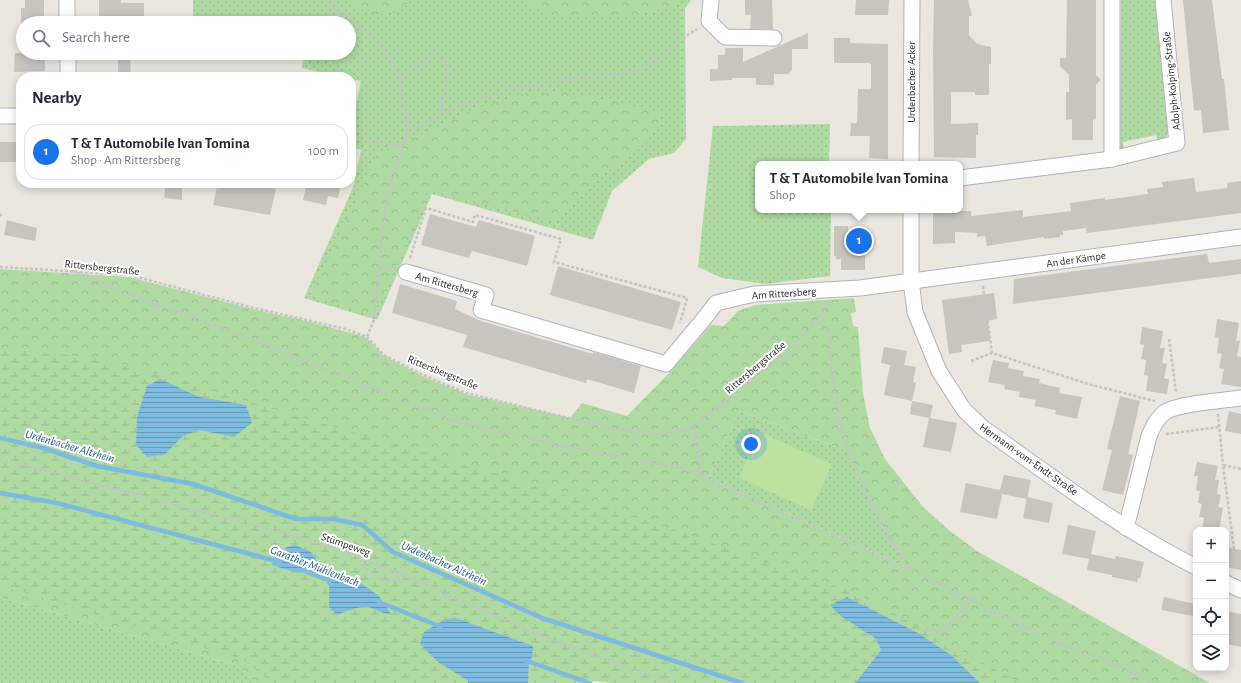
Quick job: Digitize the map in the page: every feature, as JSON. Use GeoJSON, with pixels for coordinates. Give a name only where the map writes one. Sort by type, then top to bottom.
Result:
{"type":"FeatureCollection","features":[{"type":"Feature","properties":{"kind":"street"},"geometry":{"type":"LineString","coordinates":[[67,0],[67,16]]}},
{"type":"Feature","properties":{"kind":"street"},"geometry":{"type":"LineString","coordinates":[[711,0],[709,21],[724,37],[774,38]]}},
{"type":"Feature","properties":{"kind":"street","name":"Urdenbacher Acker"},"geometry":{"type":"LineString","coordinates":[[911,161],[912,0]]}},
{"type":"Feature","properties":{"kind":"street"},"geometry":{"type":"LineString","coordinates":[[1112,0],[1112,159]]}},
{"type":"Feature","properties":{"kind":"street","name":"Adolph-Kolping-Straße"},"geometry":{"type":"LineString","coordinates":[[963,178],[1112,159],[1177,143],[1163,0]]}},
{"type":"Feature","properties":{"kind":"street"},"geometry":{"type":"LineString","coordinates":[[68,60],[68,72]]}},
{"type":"Feature","properties":{"kind":"street"},"geometry":{"type":"LineString","coordinates":[[0,116],[16,116]]}},
{"type":"Feature","properties":{"kind":"street"},"geometry":{"type":"LineString","coordinates":[[911,213],[911,281]]}},
{"type":"Feature","properties":{"kind":"street","name":"An der Kämpe"},"geometry":{"type":"LineString","coordinates":[[911,281],[1241,237]]}},
{"type":"Feature","properties":{"kind":"street","name":"Am Rittersberg"},"geometry":{"type":"LineString","coordinates":[[406,272],[486,295],[481,310],[666,364],[716,303],[754,294],[860,288],[911,281]]}},
{"type":"Feature","properties":{"kind":"street","name":"Hermann-vom-Endt-Straße"},"geometry":{"type":"LineString","coordinates":[[911,281],[915,312],[939,371],[964,410],[983,428],[1126,528],[1193,566]]}},
{"type":"Feature","properties":{"kind":"street"},"geometry":{"type":"LineString","coordinates":[[1126,528],[1149,436],[1153,426],[1159,418],[1166,412],[1178,407],[1241,398]]}},
{"type":"Feature","properties":{"kind":"street"},"geometry":{"type":"LineString","coordinates":[[1229,584],[1241,590]]}},
{"type":"Feature","properties":{"kind":"path"},"geometry":{"type":"LineString","coordinates":[[326,0],[346,16]]}},
{"type":"Feature","properties":{"kind":"path"},"geometry":{"type":"LineString","coordinates":[[403,146],[415,131],[426,123],[440,115],[476,101],[530,87],[578,78],[629,73],[642,67],[709,21]]}},
{"type":"Feature","properties":{"kind":"path"},"geometry":{"type":"LineString","coordinates":[[356,24],[368,33],[390,57],[399,80],[407,121],[407,130],[403,146],[387,199],[382,232],[375,317],[367,337]]}},
{"type":"Feature","properties":{"kind":"path"},"geometry":{"type":"LineString","coordinates":[[399,80],[432,56],[448,63],[440,115]]}},
{"type":"Feature","properties":{"kind":"path"},"geometry":{"type":"LineString","coordinates":[[356,140],[403,146]]}},
{"type":"Feature","properties":{"kind":"path","name":"Am Rittersberg"},"geometry":{"type":"LineString","coordinates":[[406,272],[426,208],[473,222],[475,215],[561,238],[554,262],[687,298],[684,309]]}},
{"type":"Feature","properties":{"kind":"path","name":"Rittersbergstraße"},"geometry":{"type":"LineString","coordinates":[[0,267],[129,275],[254,308],[346,329],[367,337],[384,355],[421,374],[466,392],[614,429],[658,434],[686,430],[694,426],[779,359],[817,322],[835,290]]}},
{"type":"Feature","properties":{"kind":"path"},"geometry":{"type":"LineString","coordinates":[[73,271],[144,300],[244,336],[454,421],[561,446],[679,468],[700,476],[910,570],[1064,646],[1104,659],[1151,683]]}},
{"type":"Feature","properties":{"kind":"path"},"geometry":{"type":"LineString","coordinates":[[981,272],[992,353]]}},
{"type":"Feature","properties":{"kind":"path"},"geometry":{"type":"LineString","coordinates":[[817,322],[823,325],[828,331],[833,380],[841,426],[848,451],[874,510],[910,570]]}},
{"type":"Feature","properties":{"kind":"path"},"geometry":{"type":"LineString","coordinates":[[971,361],[992,353],[1088,384],[1178,407],[1169,339]]}},
{"type":"Feature","properties":{"kind":"path"},"geometry":{"type":"LineString","coordinates":[[1217,402],[1223,465],[1234,549]]}},
{"type":"Feature","properties":{"kind":"path"},"geometry":{"type":"LineString","coordinates":[[694,426],[700,476]]}},
{"type":"Feature","properties":{"kind":"path"},"geometry":{"type":"LineString","coordinates":[[1149,436],[1219,427]]}},
{"type":"Feature","properties":{"kind":"path","name":"Stümpeweg"},"geometry":{"type":"LineString","coordinates":[[0,459],[284,533],[357,556],[408,576],[537,634],[674,683]]}},
{"type":"Feature","properties":{"kind":"path"},"geometry":{"type":"LineString","coordinates":[[1223,465],[1241,469]]}},
{"type":"Feature","properties":{"kind":"path"},"geometry":{"type":"LineString","coordinates":[[357,556],[367,569],[383,581],[399,581],[408,576]]}},
{"type":"Feature","properties":{"kind":"path"},"geometry":{"type":"LineString","coordinates":[[926,627],[940,634],[972,600]]}},
{"type":"Feature","properties":{"kind":"green space"},"geometry":{"type":"Polygon","coordinates":[[[193,0],[691,0],[685,8],[686,139],[674,153],[649,159],[612,191],[593,240],[432,194],[377,320],[304,298],[353,188],[356,188],[356,175],[361,150],[356,148],[356,106],[361,81],[356,80],[356,72],[320,72],[302,68],[303,60],[356,60],[356,16],[193,16],[193,0]]]}},
{"type":"Feature","properties":{"kind":"green space"},"geometry":{"type":"Polygon","coordinates":[[[345,0],[411,0],[398,12],[371,15],[345,0]]]}},
{"type":"Feature","properties":{"kind":"green space"},"geometry":{"type":"Polygon","coordinates":[[[524,0],[682,0],[676,7],[630,15],[552,17],[524,0]]]}},
{"type":"Feature","properties":{"kind":"green space"},"geometry":{"type":"Polygon","coordinates":[[[1121,0],[1157,0],[1169,131],[1164,141],[1158,143],[1156,135],[1123,142],[1124,150],[1120,151],[1121,0]]]}},
{"type":"Feature","properties":{"kind":"green space"},"geometry":{"type":"Polygon","coordinates":[[[562,92],[602,99],[658,112],[662,122],[647,141],[628,159],[601,176],[568,205],[565,214],[554,221],[436,192],[427,193],[423,207],[381,300],[371,315],[310,296],[377,153],[433,129],[476,108],[525,94],[562,92]]]}},
{"type":"Feature","properties":{"kind":"green space"},"geometry":{"type":"Polygon","coordinates":[[[830,124],[829,161],[755,161],[755,213],[831,213],[830,276],[766,284],[722,278],[698,267],[713,126],[830,124]]]}},
{"type":"Feature","properties":{"kind":"green space"},"geometry":{"type":"Polygon","coordinates":[[[0,269],[129,277],[253,309],[315,323],[366,337],[383,355],[420,375],[466,394],[570,418],[582,403],[627,416],[667,375],[711,325],[724,326],[738,311],[755,305],[854,298],[856,312],[851,313],[853,326],[858,327],[863,393],[870,428],[885,459],[924,508],[950,531],[977,551],[1210,683],[980,683],[952,656],[847,597],[855,683],[613,683],[588,680],[586,683],[528,683],[532,646],[456,618],[446,619],[468,683],[256,683],[238,666],[0,597],[0,269]],[[739,411],[708,478],[908,568],[874,510],[847,451],[739,411]]]}},
{"type":"Feature","properties":{"kind":"green space"},"geometry":{"type":"Polygon","coordinates":[[[0,348],[95,358],[165,375],[283,412],[495,473],[649,521],[858,594],[1020,683],[980,683],[952,656],[918,633],[847,597],[842,617],[876,639],[881,650],[855,683],[613,683],[588,680],[586,683],[528,683],[532,646],[456,618],[438,662],[467,680],[468,683],[272,683],[244,660],[0,585],[0,348]],[[160,379],[164,455],[183,436],[199,430],[234,437],[246,405],[199,397],[160,379]],[[287,547],[271,565],[295,572],[321,572],[329,586],[329,607],[337,615],[353,609],[367,607],[387,614],[362,584],[320,566],[311,552],[287,547]]]}},
{"type":"Feature","properties":{"kind":"green space"},"geometry":{"type":"Polygon","coordinates":[[[739,411],[847,451],[874,510],[909,568],[708,478],[739,411]]]}},
{"type":"Feature","properties":{"kind":"green space"},"geometry":{"type":"Polygon","coordinates":[[[759,432],[832,464],[811,510],[739,478],[759,432]]]}},
{"type":"Feature","properties":{"kind":"green space"},"geometry":{"type":"Polygon","coordinates":[[[0,597],[238,666],[256,683],[0,683],[0,597]]]}},
{"type":"Feature","properties":{"kind":"water"},"geometry":{"type":"Polygon","coordinates":[[[160,379],[199,397],[246,405],[252,423],[234,437],[199,430],[183,436],[164,455],[147,457],[136,445],[137,417],[147,386],[160,379]]]}},
{"type":"Feature","properties":{"kind":"water"},"geometry":{"type":"Polygon","coordinates":[[[295,545],[311,552],[320,566],[362,584],[379,596],[391,614],[372,608],[362,607],[337,615],[329,607],[329,586],[321,573],[295,572],[271,565],[287,547],[295,545]]]}},
{"type":"Feature","properties":{"kind":"water"},"geometry":{"type":"Polygon","coordinates":[[[847,597],[918,633],[952,656],[980,683],[855,683],[881,650],[876,639],[842,617],[830,605],[847,597]]]}},
{"type":"Feature","properties":{"kind":"water"},"geometry":{"type":"Polygon","coordinates":[[[456,618],[533,646],[532,657],[529,663],[528,683],[468,683],[467,680],[438,662],[420,644],[424,632],[446,619],[456,618]]]}},
{"type":"Feature","properties":{"kind":"building"},"geometry":{"type":"Polygon","coordinates":[[[25,0],[44,0],[44,16],[21,16],[21,8],[25,8],[25,0]]]}},
{"type":"Feature","properties":{"kind":"building"},"geometry":{"type":"Polygon","coordinates":[[[99,0],[121,0],[121,3],[144,3],[144,16],[99,16],[99,0]]]}},
{"type":"Feature","properties":{"kind":"building"},"geometry":{"type":"Polygon","coordinates":[[[745,0],[772,0],[773,29],[750,29],[751,15],[745,15],[745,0]]]}},
{"type":"Feature","properties":{"kind":"building"},"geometry":{"type":"Polygon","coordinates":[[[856,0],[889,0],[888,15],[855,15],[856,0]]]}},
{"type":"Feature","properties":{"kind":"building"},"geometry":{"type":"Polygon","coordinates":[[[934,0],[968,0],[972,16],[969,16],[969,35],[977,44],[991,47],[991,64],[989,64],[989,95],[975,95],[975,92],[951,92],[951,124],[978,123],[978,135],[976,135],[976,158],[934,157],[934,0]]]}},
{"type":"Feature","properties":{"kind":"building"},"geometry":{"type":"Polygon","coordinates":[[[1067,0],[1096,0],[1096,75],[1101,80],[1096,84],[1096,119],[1093,120],[1093,140],[1072,140],[1072,119],[1066,120],[1066,92],[1069,92],[1069,75],[1060,66],[1060,58],[1066,58],[1067,0]]]}},
{"type":"Feature","properties":{"kind":"building"},"geometry":{"type":"Polygon","coordinates":[[[1183,0],[1212,0],[1222,79],[1224,79],[1229,130],[1203,133],[1201,110],[1194,111],[1183,0]]]}},
{"type":"Feature","properties":{"kind":"building"},"geometry":{"type":"Polygon","coordinates":[[[808,33],[808,49],[792,49],[792,70],[788,74],[774,74],[774,85],[756,85],[756,78],[732,78],[732,80],[710,81],[710,69],[718,69],[718,55],[725,55],[725,48],[743,48],[743,62],[808,33]]]}},
{"type":"Feature","properties":{"kind":"building"},"geometry":{"type":"Polygon","coordinates":[[[834,38],[850,38],[850,43],[888,44],[888,159],[869,158],[870,136],[850,136],[851,123],[857,123],[858,89],[871,89],[871,64],[834,63],[834,38]]]}},
{"type":"Feature","properties":{"kind":"building"},"geometry":{"type":"Polygon","coordinates":[[[15,53],[16,60],[45,60],[45,71],[14,72],[15,53]]]}},
{"type":"Feature","properties":{"kind":"building"},"geometry":{"type":"Polygon","coordinates":[[[118,60],[130,60],[131,72],[118,72],[118,60]]]}},
{"type":"Feature","properties":{"kind":"building"},"geometry":{"type":"Polygon","coordinates":[[[0,142],[16,142],[16,162],[0,162],[0,142]]]}},
{"type":"Feature","properties":{"kind":"building"},"geometry":{"type":"Polygon","coordinates":[[[1194,178],[1196,192],[1227,188],[1227,183],[1241,181],[1241,213],[1087,233],[1086,228],[1063,231],[1063,235],[1060,235],[1060,237],[1044,239],[1044,237],[987,246],[985,236],[977,237],[977,233],[955,232],[955,243],[933,244],[933,213],[963,213],[963,211],[971,211],[971,216],[1023,210],[1023,217],[1071,211],[1070,203],[1148,194],[1147,189],[1163,187],[1162,182],[1194,178]]]}},
{"type":"Feature","properties":{"kind":"building"},"geometry":{"type":"Polygon","coordinates":[[[165,188],[182,188],[182,200],[164,198],[165,188]]]}},
{"type":"Feature","properties":{"kind":"building"},"geometry":{"type":"Polygon","coordinates":[[[217,188],[276,189],[270,215],[213,205],[217,188]]]}},
{"type":"Feature","properties":{"kind":"building"},"geometry":{"type":"Polygon","coordinates":[[[306,188],[340,188],[338,198],[328,196],[326,205],[303,200],[306,188]]]}},
{"type":"Feature","properties":{"kind":"building"},"geometry":{"type":"Polygon","coordinates":[[[430,214],[476,227],[479,220],[535,236],[527,266],[472,251],[469,258],[421,245],[430,214]]]}},
{"type":"Feature","properties":{"kind":"building"},"geometry":{"type":"Polygon","coordinates":[[[7,220],[37,228],[35,241],[4,235],[7,220]]]}},
{"type":"Feature","properties":{"kind":"building"},"geometry":{"type":"Polygon","coordinates":[[[834,226],[848,226],[848,233],[865,233],[865,270],[841,270],[841,259],[836,259],[836,256],[834,256],[834,226]]]}},
{"type":"Feature","properties":{"kind":"building"},"geometry":{"type":"Polygon","coordinates":[[[1207,254],[1209,263],[1241,259],[1241,274],[1013,304],[1014,279],[1207,254]]]}},
{"type":"Feature","properties":{"kind":"building"},"geometry":{"type":"Polygon","coordinates":[[[558,266],[681,302],[672,330],[550,295],[558,266]]]}},
{"type":"Feature","properties":{"kind":"building"},"geometry":{"type":"Polygon","coordinates":[[[400,284],[457,301],[455,309],[481,321],[593,354],[593,352],[641,366],[634,393],[587,379],[586,383],[463,347],[467,335],[392,313],[400,284]]]}},
{"type":"Feature","properties":{"kind":"building"},"geometry":{"type":"Polygon","coordinates":[[[994,293],[997,319],[988,321],[990,341],[961,345],[962,352],[949,354],[942,300],[994,293]]]}},
{"type":"Feature","properties":{"kind":"building"},"geometry":{"type":"Polygon","coordinates":[[[1217,319],[1239,323],[1236,341],[1240,341],[1237,356],[1241,357],[1241,387],[1221,384],[1224,369],[1219,368],[1222,354],[1217,353],[1219,338],[1215,337],[1217,319]]]}},
{"type":"Feature","properties":{"kind":"building"},"geometry":{"type":"Polygon","coordinates":[[[1142,327],[1163,331],[1160,348],[1165,348],[1162,363],[1167,364],[1164,378],[1169,379],[1167,394],[1146,391],[1148,376],[1144,375],[1146,360],[1141,359],[1144,345],[1140,344],[1142,327]]]}},
{"type":"Feature","properties":{"kind":"building"},"geometry":{"type":"Polygon","coordinates":[[[884,347],[907,351],[904,365],[916,367],[913,382],[916,383],[912,401],[884,395],[890,365],[881,363],[884,347]]]}},
{"type":"Feature","properties":{"kind":"building"},"geometry":{"type":"Polygon","coordinates":[[[993,360],[1009,363],[1008,368],[1024,371],[1023,376],[1040,379],[1039,383],[1060,388],[1059,393],[1082,397],[1077,419],[1055,414],[1056,410],[1034,406],[1036,400],[1019,397],[1020,392],[1004,389],[1005,385],[988,382],[993,360]]]}},
{"type":"Feature","properties":{"kind":"building"},"geometry":{"type":"Polygon","coordinates":[[[1120,396],[1140,401],[1128,454],[1133,455],[1123,495],[1102,490],[1112,450],[1107,449],[1120,396]]]}},
{"type":"Feature","properties":{"kind":"building"},"geometry":{"type":"Polygon","coordinates":[[[912,401],[933,405],[930,418],[957,423],[951,452],[923,447],[929,418],[910,414],[912,401]]]}},
{"type":"Feature","properties":{"kind":"building"},"geometry":{"type":"Polygon","coordinates":[[[1229,411],[1241,414],[1241,434],[1225,431],[1229,411]]]}},
{"type":"Feature","properties":{"kind":"building"},"geometry":{"type":"Polygon","coordinates":[[[1197,462],[1218,466],[1215,480],[1219,480],[1217,494],[1221,495],[1218,507],[1223,508],[1220,527],[1202,527],[1204,518],[1199,517],[1202,504],[1198,503],[1200,491],[1196,490],[1198,476],[1194,476],[1197,462]]]}},
{"type":"Feature","properties":{"kind":"building"},"geometry":{"type":"Polygon","coordinates":[[[1004,475],[1031,480],[1027,499],[1002,494],[997,519],[960,512],[966,483],[1000,490],[1004,475]]]}},
{"type":"Feature","properties":{"kind":"building"},"geometry":{"type":"Polygon","coordinates":[[[1027,497],[1053,503],[1049,523],[1023,518],[1027,497]]]}},
{"type":"Feature","properties":{"kind":"building"},"geometry":{"type":"Polygon","coordinates":[[[1068,525],[1096,531],[1091,554],[1115,559],[1116,556],[1144,562],[1140,578],[1138,578],[1137,582],[1087,570],[1089,559],[1062,554],[1068,525]]]}},
{"type":"Feature","properties":{"kind":"building"},"geometry":{"type":"Polygon","coordinates":[[[1229,548],[1241,550],[1241,570],[1229,568],[1229,548]]]}},
{"type":"Feature","properties":{"kind":"building"},"geometry":{"type":"Polygon","coordinates":[[[1164,597],[1193,604],[1193,616],[1161,610],[1164,597]]]}},
{"type":"Feature","properties":{"kind":"building"},"geometry":{"type":"Polygon","coordinates":[[[1229,612],[1241,614],[1241,647],[1229,645],[1229,612]]]}},
{"type":"Feature","properties":{"kind":"waterway","name":"Urdenbacher Altrhein"},"geometry":{"type":"LineString","coordinates":[[0,438],[43,448],[97,466],[193,484],[296,519],[334,519],[362,525],[393,552],[542,618],[742,683]]}},
{"type":"Feature","properties":{"kind":"waterway","name":"Garather Mühlenbach"},"geometry":{"type":"LineString","coordinates":[[0,493],[57,503],[280,562]]}},
{"type":"Feature","properties":{"kind":"waterway","name":"Garather Mühlenbach"},"geometry":{"type":"LineString","coordinates":[[302,570],[330,581]]}},
{"type":"Feature","properties":{"kind":"waterway","name":"Garather Mühlenbach"},"geometry":{"type":"LineString","coordinates":[[379,602],[441,627]]}},
{"type":"Feature","properties":{"kind":"waterway","name":"Garather Mühlenbach"},"geometry":{"type":"LineString","coordinates":[[524,660],[590,683]]}},
{"type":"Feature","properties":{"kind":"place","name":"T & T Automobile Ivan Tomina"},"geometry":{"type":"Point","coordinates":[859,241]}}]}
